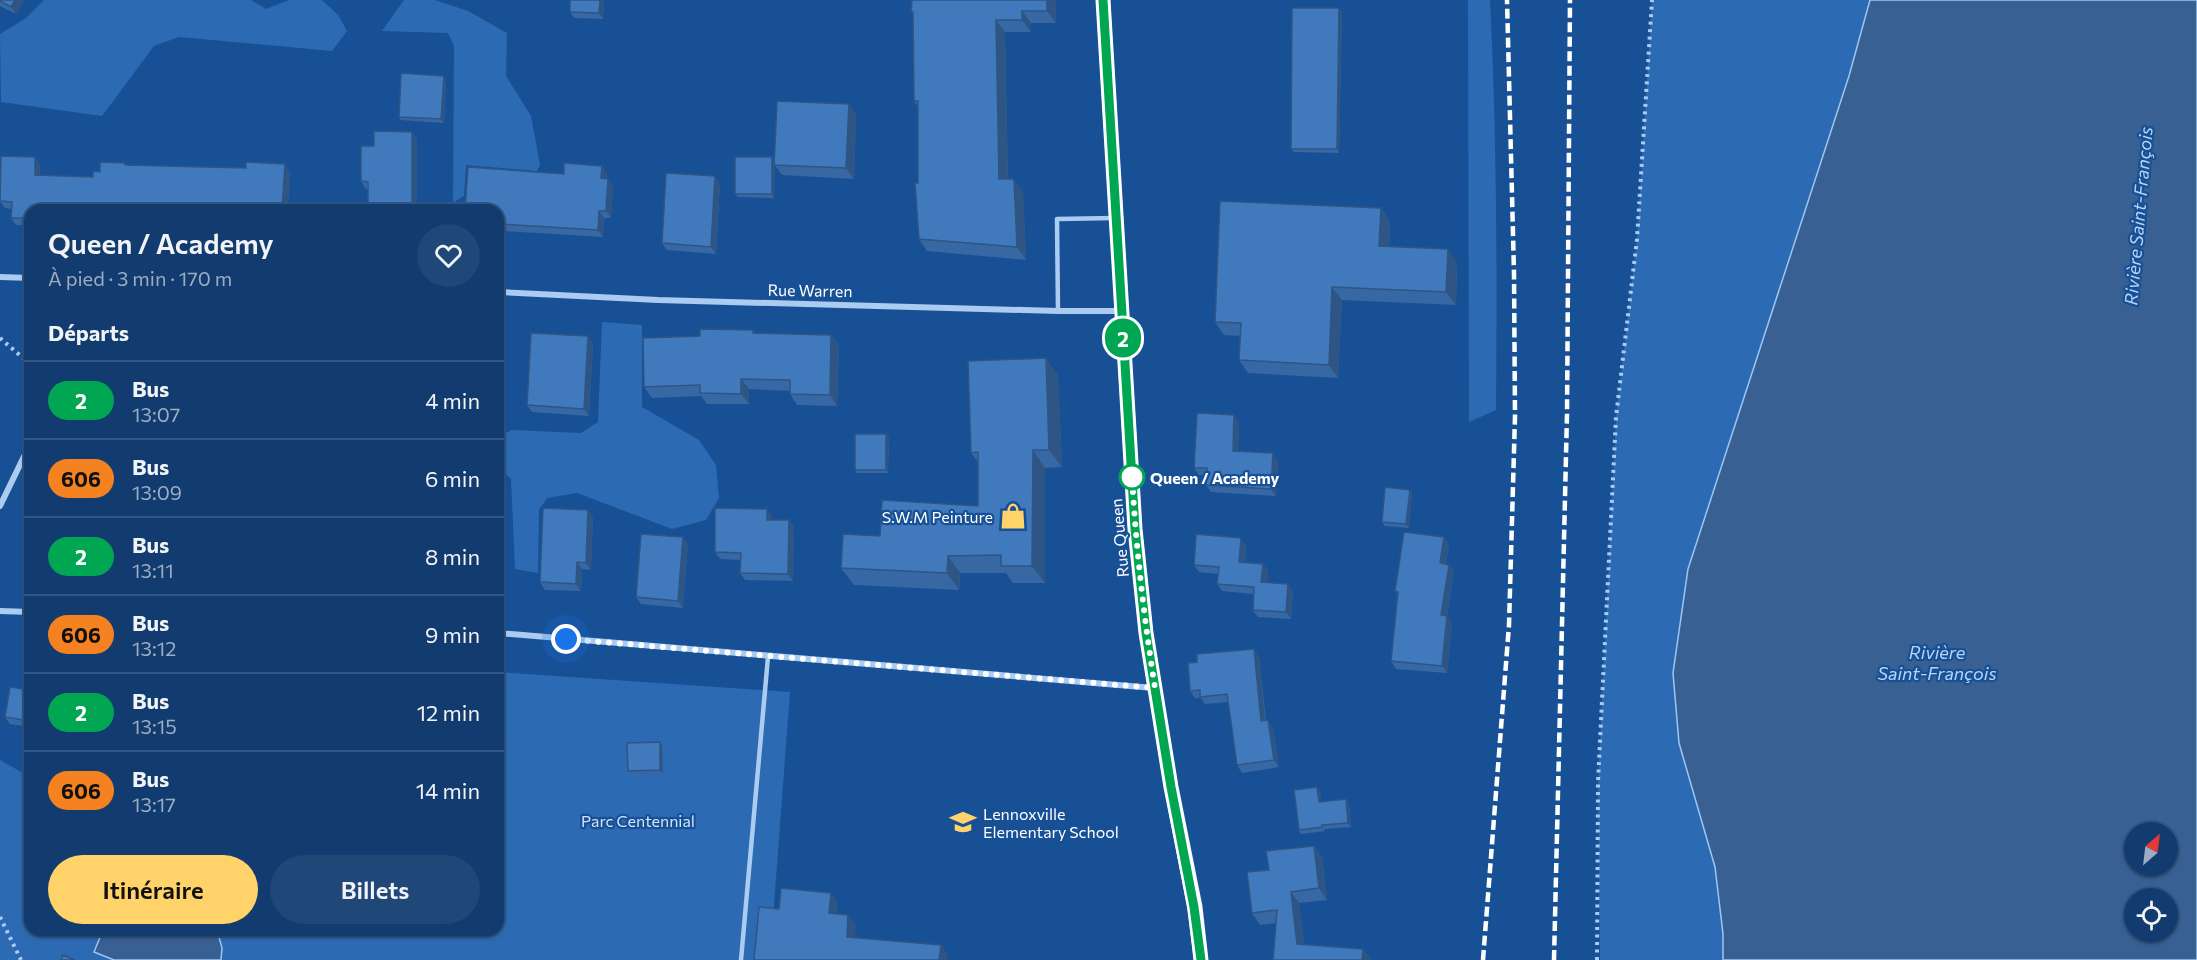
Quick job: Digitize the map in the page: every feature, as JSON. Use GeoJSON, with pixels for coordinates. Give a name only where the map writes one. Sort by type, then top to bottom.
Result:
{"type":"FeatureCollection","features":[{"type":"Feature","properties":{"kind":"main road","name":"Rue Queen"},"geometry":{"type":"LineString","coordinates":[[1103,0],[1135,529],[1146,633],[1194,907],[1201,960]]}},
{"type":"Feature","properties":{"kind":"street"},"geometry":{"type":"LineString","coordinates":[[0,277],[24,278]]}},
{"type":"Feature","properties":{"kind":"street","name":"Rue Warren"},"geometry":{"type":"LineString","coordinates":[[504,292],[623,299],[1122,311]]}},
{"type":"Feature","properties":{"kind":"street"},"geometry":{"type":"LineString","coordinates":[[0,506],[24,456]]}},
{"type":"Feature","properties":{"kind":"street"},"geometry":{"type":"LineString","coordinates":[[0,611],[24,612]]}},
{"type":"Feature","properties":{"kind":"street"},"geometry":{"type":"LineString","coordinates":[[504,634],[1155,688]]}},
{"type":"Feature","properties":{"kind":"lane"},"geometry":{"type":"LineString","coordinates":[[1058,311],[1057,219],[1116,218]]}},
{"type":"Feature","properties":{"kind":"lane"},"geometry":{"type":"LineString","coordinates":[[741,960],[768,657]]}},
{"type":"Feature","properties":{"kind":"path"},"geometry":{"type":"LineString","coordinates":[[1597,960],[1598,782],[1616,417],[1637,239],[1652,0]]}},
{"type":"Feature","properties":{"kind":"path"},"geometry":{"type":"LineString","coordinates":[[0,338],[24,359]]}},
{"type":"Feature","properties":{"kind":"path"},"geometry":{"type":"LineString","coordinates":[[0,917],[21,960]]}},
{"type":"Feature","properties":{"kind":"green space"},"geometry":{"type":"Polygon","coordinates":[[[44,0],[251,0],[266,9],[289,0],[322,0],[338,15],[347,31],[332,51],[179,37],[154,46],[102,116],[1,102],[0,34],[26,18],[44,0]]]}},
{"type":"Feature","properties":{"kind":"green space"},"geometry":{"type":"Polygon","coordinates":[[[404,0],[435,0],[468,11],[507,33],[506,76],[531,116],[540,165],[537,171],[466,165],[464,196],[453,203],[454,46],[448,33],[382,31],[404,0]]]}},
{"type":"Feature","properties":{"kind":"green space"},"geometry":{"type":"Polygon","coordinates":[[[1468,0],[1490,0],[1496,256],[1496,410],[1469,422],[1468,0]]]}},
{"type":"Feature","properties":{"kind":"green space"},"geometry":{"type":"Polygon","coordinates":[[[1652,0],[1870,0],[1849,76],[1688,569],[1673,673],[1679,743],[1715,867],[1723,934],[1723,960],[1600,960],[1598,782],[1616,417],[1637,239],[1652,0]]]}},
{"type":"Feature","properties":{"kind":"green space"},"geometry":{"type":"Polygon","coordinates":[[[602,322],[642,325],[642,407],[699,440],[716,465],[719,498],[706,520],[672,529],[577,493],[547,498],[539,510],[538,573],[515,569],[511,479],[504,473],[504,434],[512,430],[581,433],[598,422],[602,322]]]}},
{"type":"Feature","properties":{"kind":"green space","name":"Parc Centennial"},"geometry":{"type":"Polygon","coordinates":[[[504,672],[790,692],[773,918],[762,960],[0,960],[0,760],[24,774],[24,936],[504,936],[504,672]]]}},
{"type":"Feature","properties":{"kind":"water","name":"Rivière Saint-François"},"geometry":{"type":"Polygon","coordinates":[[[1870,0],[2197,0],[2197,960],[1723,960],[1723,934],[1715,867],[1679,743],[1673,673],[1688,569],[1849,76],[1870,0]]]}},
{"type":"Feature","properties":{"kind":"water"},"geometry":{"type":"Polygon","coordinates":[[[101,936],[219,936],[222,948],[221,960],[114,960],[94,952],[101,936]]]}},
{"type":"Feature","properties":{"kind":"building"},"geometry":{"type":"Polygon","coordinates":[[[0,0],[15,0],[11,7],[0,0]]]}},
{"type":"Feature","properties":{"kind":"building"},"geometry":{"type":"Polygon","coordinates":[[[570,0],[600,0],[599,13],[570,12],[570,0]]]}},
{"type":"Feature","properties":{"kind":"building"},"geometry":{"type":"Polygon","coordinates":[[[912,0],[1047,0],[1047,11],[1022,11],[1022,20],[996,20],[999,179],[1014,179],[1017,247],[919,239],[915,183],[918,183],[918,101],[914,101],[912,0]]]}},
{"type":"Feature","properties":{"kind":"building"},"geometry":{"type":"Polygon","coordinates":[[[1292,8],[1339,8],[1337,149],[1291,149],[1292,8]]]}},
{"type":"Feature","properties":{"kind":"building"},"geometry":{"type":"Polygon","coordinates":[[[401,73],[444,76],[441,119],[399,117],[401,73]]]}},
{"type":"Feature","properties":{"kind":"building"},"geometry":{"type":"Polygon","coordinates":[[[777,101],[849,104],[846,168],[774,165],[777,101]]]}},
{"type":"Feature","properties":{"kind":"building"},"geometry":{"type":"Polygon","coordinates":[[[374,131],[412,132],[412,204],[368,204],[368,182],[361,181],[361,146],[374,146],[374,131]]]}},
{"type":"Feature","properties":{"kind":"building"},"geometry":{"type":"Polygon","coordinates":[[[1,156],[35,157],[35,175],[93,177],[93,171],[100,172],[100,162],[125,163],[125,165],[246,168],[246,162],[285,164],[282,204],[24,204],[24,218],[11,218],[12,202],[0,201],[1,156]]]}},
{"type":"Feature","properties":{"kind":"building"},"geometry":{"type":"Polygon","coordinates":[[[735,157],[772,157],[772,194],[735,194],[735,157]]]}},
{"type":"Feature","properties":{"kind":"building"},"geometry":{"type":"Polygon","coordinates":[[[564,163],[602,166],[601,178],[608,179],[606,211],[599,211],[598,230],[504,224],[504,204],[465,204],[468,167],[564,174],[564,163]]]}},
{"type":"Feature","properties":{"kind":"building"},"geometry":{"type":"Polygon","coordinates":[[[666,173],[715,176],[711,247],[662,243],[666,173]]]}},
{"type":"Feature","properties":{"kind":"building"},"geometry":{"type":"Polygon","coordinates":[[[1220,201],[1381,208],[1379,246],[1448,249],[1446,292],[1332,287],[1329,365],[1239,360],[1241,323],[1215,322],[1220,201]]]}},
{"type":"Feature","properties":{"kind":"building"},"geometry":{"type":"Polygon","coordinates":[[[700,329],[831,335],[830,395],[790,394],[790,380],[741,379],[741,394],[700,393],[700,385],[644,387],[643,338],[700,336],[700,329]]]}},
{"type":"Feature","properties":{"kind":"building"},"geometry":{"type":"Polygon","coordinates":[[[531,333],[588,336],[584,409],[527,405],[531,333]]]}},
{"type":"Feature","properties":{"kind":"building"},"geometry":{"type":"Polygon","coordinates":[[[1046,358],[1049,450],[1033,450],[1032,566],[1001,566],[1001,555],[948,556],[947,573],[841,568],[843,534],[880,536],[882,500],[978,506],[978,452],[971,453],[968,361],[1046,358]]]}},
{"type":"Feature","properties":{"kind":"building"},"geometry":{"type":"Polygon","coordinates":[[[1197,413],[1234,415],[1233,451],[1273,453],[1271,489],[1206,485],[1207,468],[1194,468],[1197,413]]]}},
{"type":"Feature","properties":{"kind":"building"},"geometry":{"type":"Polygon","coordinates":[[[855,434],[886,434],[886,470],[855,470],[855,434]]]}},
{"type":"Feature","properties":{"kind":"building"},"geometry":{"type":"Polygon","coordinates":[[[1385,487],[1410,490],[1406,524],[1382,522],[1385,487]]]}},
{"type":"Feature","properties":{"kind":"building"},"geometry":{"type":"Polygon","coordinates":[[[543,508],[588,510],[586,563],[577,562],[576,584],[540,582],[543,508]]]}},
{"type":"Feature","properties":{"kind":"building"},"geometry":{"type":"Polygon","coordinates":[[[715,508],[767,509],[767,520],[789,520],[788,574],[740,573],[741,553],[715,552],[715,508]]]}},
{"type":"Feature","properties":{"kind":"building"},"geometry":{"type":"Polygon","coordinates":[[[1404,532],[1444,537],[1440,563],[1449,565],[1441,615],[1447,616],[1442,666],[1391,661],[1398,592],[1395,591],[1404,532]]]}},
{"type":"Feature","properties":{"kind":"building"},"geometry":{"type":"Polygon","coordinates":[[[641,534],[683,537],[678,601],[636,597],[641,534]]]}},
{"type":"Feature","properties":{"kind":"building"},"geometry":{"type":"Polygon","coordinates":[[[1196,534],[1241,538],[1239,562],[1263,564],[1261,582],[1288,584],[1286,612],[1253,610],[1254,587],[1217,584],[1219,567],[1194,565],[1196,534]]]}},
{"type":"Feature","properties":{"kind":"building"},"geometry":{"type":"Polygon","coordinates":[[[1254,649],[1261,721],[1268,720],[1274,760],[1237,765],[1227,694],[1200,697],[1200,690],[1190,691],[1188,663],[1197,662],[1197,654],[1254,649]]]}},
{"type":"Feature","properties":{"kind":"building"},"geometry":{"type":"Polygon","coordinates":[[[24,683],[24,720],[5,717],[10,687],[23,689],[24,683]]]}},
{"type":"Feature","properties":{"kind":"building"},"geometry":{"type":"Polygon","coordinates":[[[660,742],[660,770],[628,771],[627,743],[660,742]]]}},
{"type":"Feature","properties":{"kind":"building"},"geometry":{"type":"Polygon","coordinates":[[[1317,787],[1319,802],[1346,799],[1348,823],[1299,830],[1294,790],[1317,787]]]}},
{"type":"Feature","properties":{"kind":"building"},"geometry":{"type":"Polygon","coordinates":[[[1314,846],[1319,888],[1291,892],[1297,944],[1363,949],[1362,960],[1273,960],[1277,910],[1252,913],[1247,872],[1269,870],[1266,851],[1314,846]]]}},
{"type":"Feature","properties":{"kind":"building"},"geometry":{"type":"Polygon","coordinates":[[[781,888],[831,893],[829,913],[848,915],[847,937],[941,945],[939,960],[754,960],[759,907],[779,909],[781,888]]]}},
{"type":"Feature","properties":{"kind":"building"},"geometry":{"type":"Polygon","coordinates":[[[63,955],[75,960],[61,960],[63,955]]]}},
{"type":"Feature","properties":{"kind":"railway"},"geometry":{"type":"LineString","coordinates":[[1483,960],[1509,625],[1515,416],[1507,0]]}},
{"type":"Feature","properties":{"kind":"railway"},"geometry":{"type":"LineString","coordinates":[[1554,960],[1567,414],[1570,0]]}},
{"type":"Feature","properties":{"kind":"bus line","name":"2"},"geometry":{"type":"LineString","coordinates":[[1103,0],[1135,529],[1146,633],[1171,787],[1194,907],[1201,960]]}},
{"type":"Feature","properties":{"kind":"place","name":"Queen / Academy"},"geometry":{"type":"Point","coordinates":[1132,477]}},
{"type":"Feature","properties":{"kind":"place","name":"S.W.M Peinture"},"geometry":{"type":"Point","coordinates":[1013,516]}},
{"type":"Feature","properties":{"kind":"place","name":"Lennoxville Elementary School"},"geometry":{"type":"Point","coordinates":[963,822]}},
{"type":"Feature","properties":{"kind":"route"},"geometry":{"type":"LineString","coordinates":[[566,639],[1155,688],[1146,633],[1132,477]]}}]}
